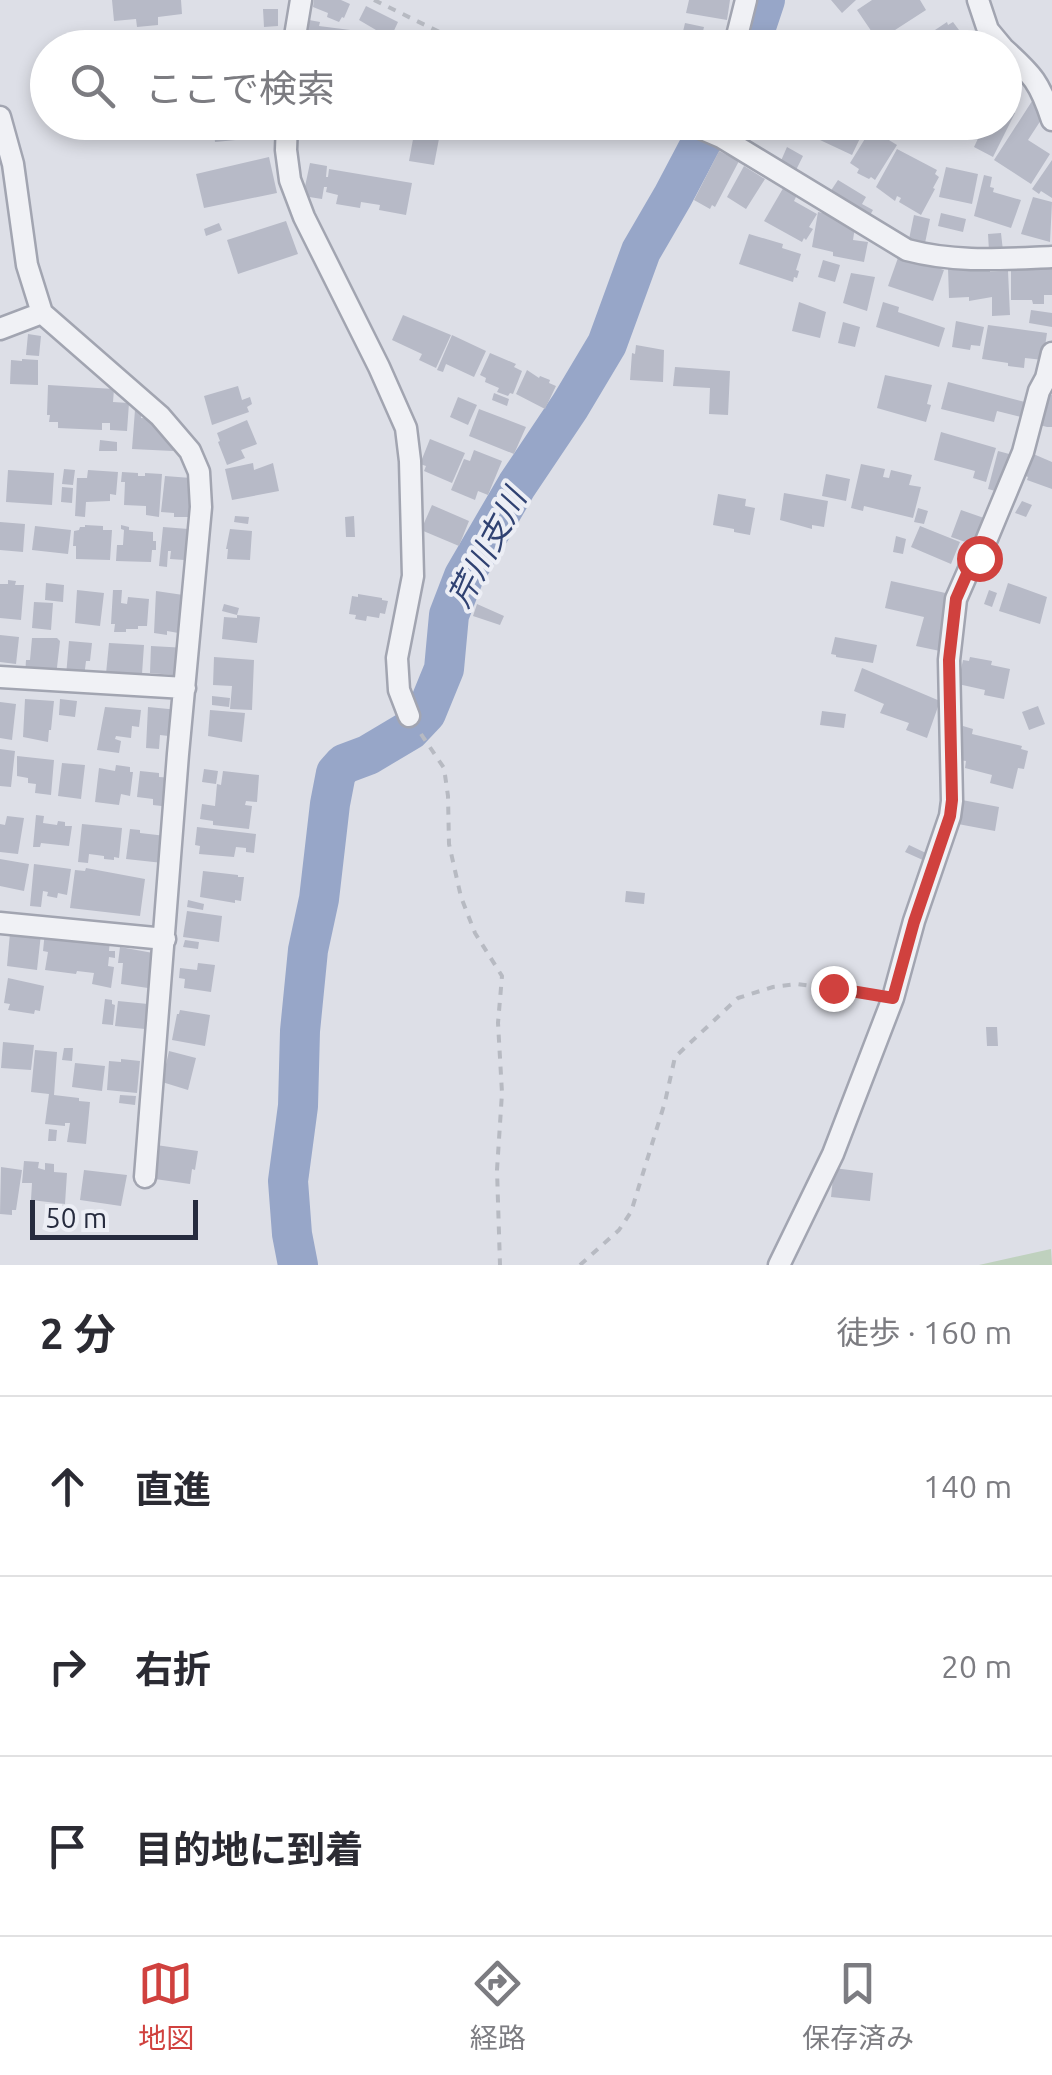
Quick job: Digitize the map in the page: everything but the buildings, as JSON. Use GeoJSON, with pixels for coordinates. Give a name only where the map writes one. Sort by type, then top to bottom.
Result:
{"type":"FeatureCollection","features":[{"type":"Feature","properties":{"kind":"street"},"geometry":{"type":"LineString","coordinates":[[297,30],[301,0]]}},
{"type":"Feature","properties":{"kind":"street"},"geometry":{"type":"LineString","coordinates":[[738,30],[746,0]]}},
{"type":"Feature","properties":{"kind":"street"},"geometry":{"type":"LineString","coordinates":[[978,0],[988,30]]}},
{"type":"Feature","properties":{"kind":"street"},"geometry":{"type":"LineString","coordinates":[[1022,65],[1034,76],[1052,120]]}},
{"type":"Feature","properties":{"kind":"street"},"geometry":{"type":"LineString","coordinates":[[0,117],[13,164],[27,265],[42,313],[160,416],[190,451],[199,472],[201,508],[145,1178]]}},
{"type":"Feature","properties":{"kind":"street"},"geometry":{"type":"LineString","coordinates":[[286,140],[290,180],[304,217],[406,428],[413,576],[397,658],[400,690],[409,716]]}},
{"type":"Feature","properties":{"kind":"street"},"geometry":{"type":"LineString","coordinates":[[726,140],[906,250],[959,260],[1052,257]]}},
{"type":"Feature","properties":{"kind":"street"},"geometry":{"type":"LineString","coordinates":[[0,329],[42,313]]}},
{"type":"Feature","properties":{"kind":"street"},"geometry":{"type":"LineString","coordinates":[[779,1265],[834,1154],[893,998],[950,816],[949,660],[956,599],[970,567],[979,558],[1024,452],[1052,353]]}},
{"type":"Feature","properties":{"kind":"street"},"geometry":{"type":"LineString","coordinates":[[0,677],[185,688]]}},
{"type":"Feature","properties":{"kind":"street"},"geometry":{"type":"LineString","coordinates":[[0,923],[165,939]]}},
{"type":"Feature","properties":{"kind":"path"},"geometry":{"type":"LineString","coordinates":[[374,0],[435,30]]}},
{"type":"Feature","properties":{"kind":"path"},"geometry":{"type":"LineString","coordinates":[[422,734],[444,768],[449,844],[461,897],[474,933],[502,976],[498,1022],[502,1093],[497,1170],[500,1265]]}},
{"type":"Feature","properties":{"kind":"path"},"geometry":{"type":"LineString","coordinates":[[580,1265],[619,1230],[631,1212],[676,1057],[738,998],[797,984],[893,998]]}},
{"type":"Feature","properties":{"kind":"green space"},"geometry":{"type":"Polygon","coordinates":[[[1051,1249],[1052,1265],[979,1265],[1051,1249]]]}},
{"type":"Feature","properties":{"kind":"waterway","name":"芹川支川"},"geometry":{"type":"LineString","coordinates":[[755,30],[765,0]]}},
{"type":"Feature","properties":{"kind":"waterway","name":"芹川支川"},"geometry":{"type":"LineString","coordinates":[[298,1265],[288,1181],[298,1106],[308,950],[336,773],[344,764],[410,730],[426,713],[444,669],[449,615],[464,576],[607,344],[641,251],[703,140]]}},
{"type":"Feature","properties":{"kind":"route"},"geometry":{"type":"LineString","coordinates":[[833,988],[893,998],[950,816],[949,660],[956,599],[970,567],[979,558]]}}]}
